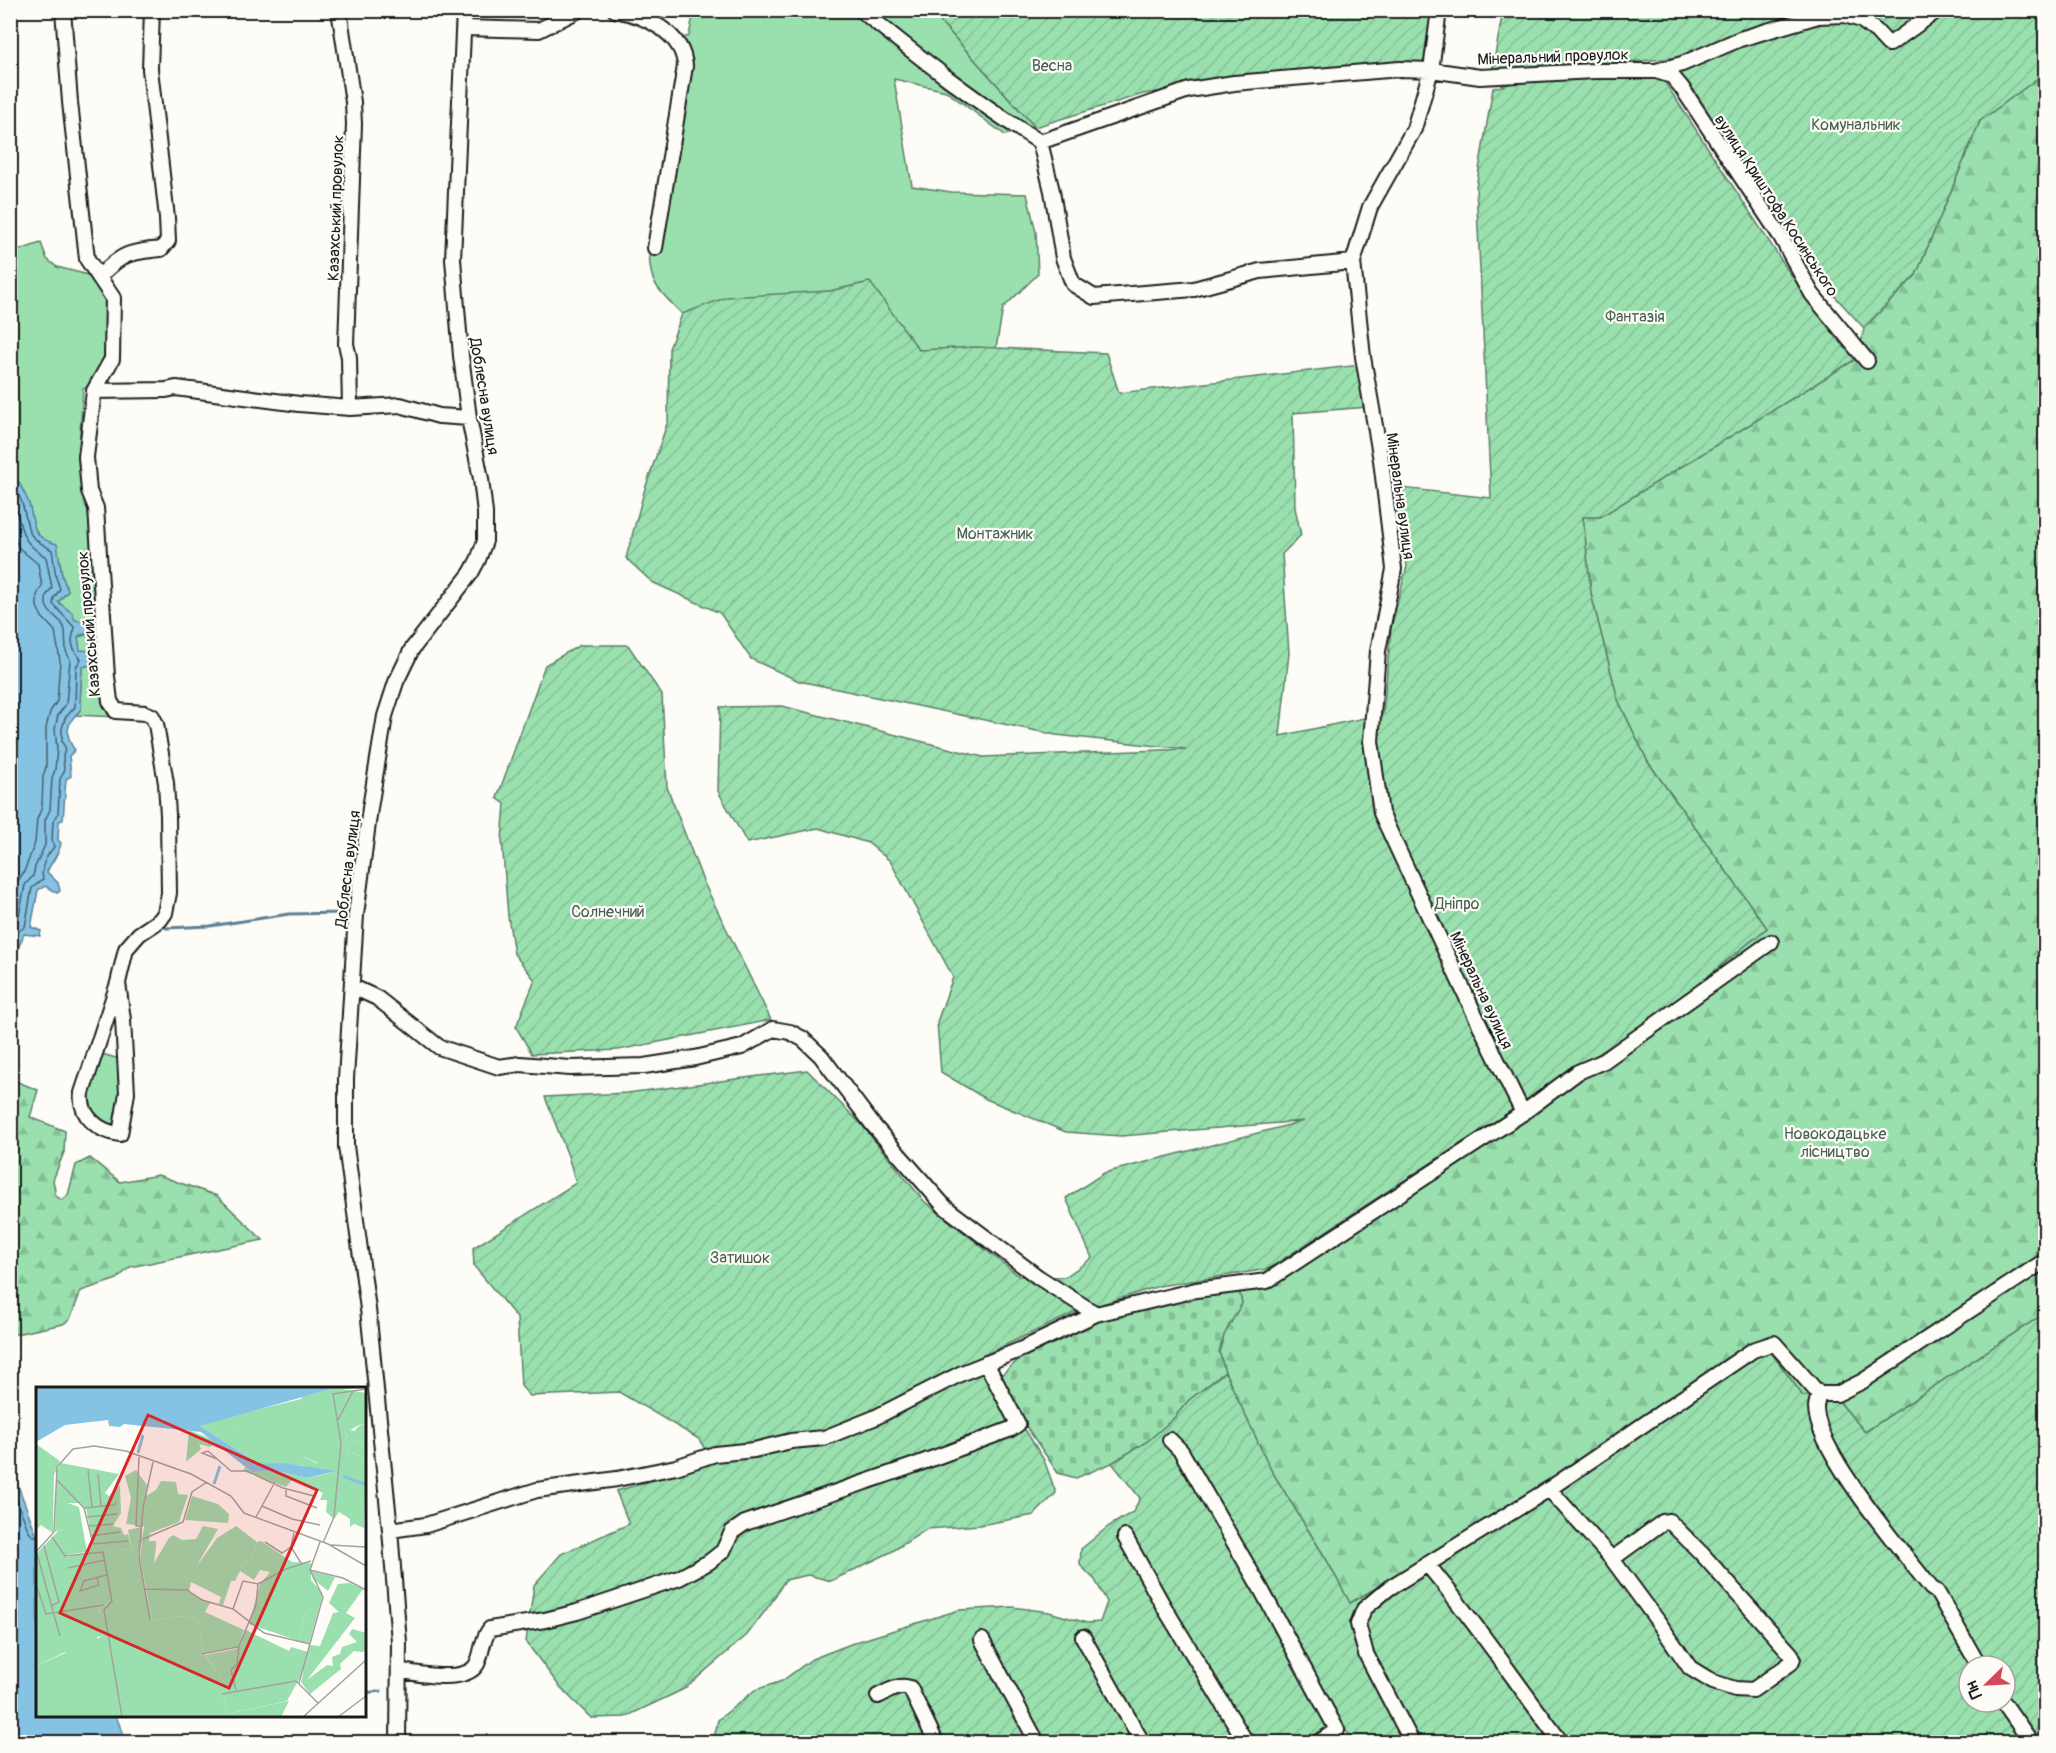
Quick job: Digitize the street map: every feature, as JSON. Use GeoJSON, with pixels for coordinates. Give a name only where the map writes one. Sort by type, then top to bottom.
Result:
{"type":"FeatureCollection","features":[{"type":"Feature","properties":{"kind":"street","name":"Казахський провулок"},"geometry":{"type":"LineString","coordinates":[[63,10],[70,102],[87,259],[113,298],[112,359],[94,391],[86,457],[89,491],[96,508],[110,701],[116,711],[152,716],[156,724],[166,783],[168,815],[169,893],[165,913],[160,920],[139,934],[126,949],[118,982],[82,1093],[83,1110],[100,1129],[120,1134],[127,1093],[123,1020],[118,982]]}},
{"type":"Feature","properties":{"kind":"street"},"geometry":{"type":"LineString","coordinates":[[100,276],[111,265],[131,252],[161,249],[168,241],[150,69],[152,10]]}},
{"type":"Feature","properties":{"kind":"street","name":"Казахський провулок"},"geometry":{"type":"LineString","coordinates":[[339,10],[353,102],[354,124],[346,344],[349,357],[350,408]]}},
{"type":"Feature","properties":{"kind":"street","name":"Доблесна вулиця"},"geometry":{"type":"LineString","coordinates":[[398,1743],[399,1642],[368,1309],[346,1146],[346,1079],[356,915],[385,716],[396,682],[412,650],[471,573],[485,541],[482,479],[469,418],[453,260],[464,10]]}},
{"type":"Feature","properties":{"kind":"street"},"geometry":{"type":"LineString","coordinates":[[464,28],[539,30],[579,10]]}},
{"type":"Feature","properties":{"kind":"street"},"geometry":{"type":"LineString","coordinates":[[615,10],[648,20],[670,35],[680,46],[684,56],[685,66],[655,248]]}},
{"type":"Feature","properties":{"kind":"street"},"geometry":{"type":"LineString","coordinates":[[861,10],[958,86],[1006,121],[1040,142],[1052,191],[1063,258],[1073,284],[1094,297],[1194,289],[1260,271],[1353,262]]}},
{"type":"Feature","properties":{"kind":"street","name":"Мінеральна вулиця"},"geometry":{"type":"LineString","coordinates":[[1439,10],[1431,70],[1414,129],[1371,207],[1353,262],[1363,357],[1382,460],[1394,568],[1378,651],[1371,741],[1381,813],[1523,1113]]}},
{"type":"Feature","properties":{"kind":"street","name":"Мінеральний провулок"},"geometry":{"type":"LineString","coordinates":[[1040,142],[1189,90],[1234,83],[1400,69],[1431,70],[1480,77],[1595,70],[1656,71],[1682,64],[1740,39],[1818,16],[1845,15],[1861,20],[1890,44],[1938,10]]}},
{"type":"Feature","properties":{"kind":"street","name":"вулиця Криштофа Косинського"},"geometry":{"type":"LineString","coordinates":[[1656,71],[1672,76],[1682,88],[1781,237],[1812,294],[1868,361]]}},
{"type":"Feature","properties":{"kind":"street"},"geometry":{"type":"LineString","coordinates":[[94,391],[176,388],[230,393],[299,404],[350,408],[400,405],[439,416],[469,418]]}},
{"type":"Feature","properties":{"kind":"street"},"geometry":{"type":"LineString","coordinates":[[390,1530],[426,1525],[537,1491],[666,1469],[715,1454],[754,1450],[791,1441],[824,1438],[874,1418],[962,1373],[1096,1314],[1196,1290],[1267,1281],[1523,1113],[1578,1072],[1604,1061],[1772,942]]}},
{"type":"Feature","properties":{"kind":"street"},"geometry":{"type":"LineString","coordinates":[[353,987],[377,998],[439,1047],[499,1067],[520,1064],[570,1068],[644,1066],[695,1058],[742,1047],[773,1029],[790,1032],[803,1039],[821,1056],[873,1125],[945,1207],[1038,1277],[1096,1314]]}},
{"type":"Feature","properties":{"kind":"street"},"geometry":{"type":"LineString","coordinates":[[1412,1743],[1366,1654],[1358,1624],[1364,1609],[1389,1588],[1549,1489],[1753,1350],[1774,1343],[1819,1394],[1837,1394],[1863,1381],[2046,1260]]}},
{"type":"Feature","properties":{"kind":"street"},"geometry":{"type":"LineString","coordinates":[[399,1670],[419,1675],[447,1676],[469,1672],[476,1665],[484,1636],[490,1629],[577,1612],[679,1578],[709,1562],[723,1551],[732,1532],[745,1523],[915,1465],[1011,1429],[1018,1424],[986,1363]]}},
{"type":"Feature","properties":{"kind":"street"},"geometry":{"type":"LineString","coordinates":[[1819,1394],[1816,1409],[1825,1438],[1846,1476],[1899,1548],[1931,1588],[1937,1592],[1972,1654]]}},
{"type":"Feature","properties":{"kind":"street"},"geometry":{"type":"LineString","coordinates":[[1170,1440],[1181,1450],[1261,1589],[1337,1730],[1319,1743]]}},
{"type":"Feature","properties":{"kind":"street"},"geometry":{"type":"LineString","coordinates":[[1549,1489],[1612,1560],[1690,1668],[1713,1682],[1735,1689],[1753,1690],[1791,1663],[1791,1654],[1702,1554],[1669,1521],[1663,1522],[1612,1560]]}},
{"type":"Feature","properties":{"kind":"street"},"geometry":{"type":"LineString","coordinates":[[1125,1537],[1164,1607],[1246,1743]]}},
{"type":"Feature","properties":{"kind":"street"},"geometry":{"type":"LineString","coordinates":[[1427,1564],[1479,1628],[1523,1693],[1561,1743]]}},
{"type":"Feature","properties":{"kind":"street"},"geometry":{"type":"LineString","coordinates":[[1083,1637],[1142,1743]]}},
{"type":"Feature","properties":{"kind":"street"},"geometry":{"type":"LineString","coordinates":[[982,1640],[1037,1743]]}},
{"type":"Feature","properties":{"kind":"street"},"geometry":{"type":"LineString","coordinates":[[878,1696],[895,1688],[904,1686],[910,1688],[936,1743]]}},
{"type":"Feature","properties":{"kind":"street"},"geometry":{"type":"LineString","coordinates":[[2011,1714],[2031,1743]]}},
{"type":"Feature","properties":{"kind":"green space"},"geometry":{"type":"Polygon","coordinates":[[[694,11],[931,11],[1035,127],[1005,135],[946,91],[894,79],[912,186],[951,192],[1027,194],[1036,232],[1038,274],[1003,308],[996,348],[919,350],[869,282],[830,291],[682,314],[666,297],[655,284],[649,255],[657,194],[677,84],[677,40],[689,36],[694,11]]]}},
{"type":"Feature","properties":{"kind":"green space","name":"Весна"},"geometry":{"type":"Polygon","coordinates":[[[931,11],[1432,11],[1425,65],[1290,72],[1143,94],[1035,127],[931,11]]]}},
{"type":"Feature","properties":{"kind":"green space","name":"Комунальник"},"geometry":{"type":"Polygon","coordinates":[[[1503,11],[2045,11],[2045,73],[1980,121],[1916,275],[1864,328],[1818,278],[1762,187],[1718,128],[1693,89],[1665,59],[1492,72],[1503,11]]]}},
{"type":"Feature","properties":{"kind":"green space","name":"Новокодацьке лісництво"},"geometry":{"type":"Polygon","coordinates":[[[2045,72],[2045,1313],[1865,1432],[1836,1398],[1803,1396],[1761,1339],[1546,1491],[1350,1603],[1326,1559],[1271,1470],[1225,1372],[1219,1352],[1224,1335],[1242,1303],[1239,1291],[1268,1269],[1666,1010],[1767,928],[1648,762],[1618,700],[1591,594],[1583,516],[1600,517],[1859,357],[1864,328],[1916,275],[1980,121],[2045,72]]]}},
{"type":"Feature","properties":{"kind":"green space"},"geometry":{"type":"Polygon","coordinates":[[[1632,74],[1664,81],[1791,275],[1859,357],[1600,517],[1583,517],[1591,594],[1618,700],[1648,762],[1767,928],[1666,1010],[1268,1269],[1159,1286],[1074,1313],[980,1357],[1044,1460],[1056,1493],[1034,1515],[980,1525],[927,1529],[891,1552],[831,1581],[808,1575],[785,1580],[747,1635],[684,1689],[625,1717],[591,1718],[560,1687],[526,1642],[534,1585],[561,1554],[629,1524],[616,1491],[713,1463],[699,1439],[619,1392],[530,1396],[521,1386],[517,1318],[474,1266],[473,1248],[576,1183],[545,1097],[627,1093],[807,1070],[861,1124],[924,1201],[1019,1276],[1065,1277],[1092,1258],[1066,1198],[1104,1173],[1304,1121],[1121,1136],[1066,1132],[986,1099],[941,1072],[937,1022],[953,977],[890,861],[868,843],[818,828],[747,843],[718,791],[720,707],[782,706],[983,757],[1186,749],[1056,735],[799,681],[751,659],[720,613],[652,582],[626,558],[644,492],[668,421],[669,349],[682,314],[727,297],[830,291],[870,282],[919,350],[975,347],[1106,353],[1119,393],[1360,365],[1368,407],[1293,413],[1295,508],[1301,535],[1282,554],[1289,653],[1280,736],[1383,714],[1391,628],[1407,566],[1393,487],[1491,498],[1476,187],[1493,88],[1537,77],[1632,74]]]}},
{"type":"Feature","properties":{"kind":"green space"},"geometry":{"type":"Polygon","coordinates":[[[10,233],[14,252],[41,243],[47,259],[57,267],[96,277],[110,299],[108,356],[93,388],[83,388],[80,435],[89,518],[102,516],[108,649],[119,717],[75,715],[81,710],[82,667],[90,665],[79,650],[78,637],[96,632],[89,622],[74,620],[72,613],[58,602],[68,591],[62,576],[60,560],[38,535],[33,525],[29,504],[11,467],[10,233]]]}},
{"type":"Feature","properties":{"kind":"green space","name":"Солнечний"},"geometry":{"type":"Polygon","coordinates":[[[580,645],[628,645],[662,695],[667,787],[703,881],[771,1020],[618,1050],[532,1054],[516,1027],[535,980],[514,954],[508,916],[502,840],[505,804],[497,798],[545,665],[580,645]]]}},
{"type":"Feature","properties":{"kind":"green space"},"geometry":{"type":"Polygon","coordinates":[[[102,1054],[123,1060],[119,1121],[112,1124],[93,1116],[86,1101],[89,1083],[99,1056],[102,1054]]]}},
{"type":"Feature","properties":{"kind":"green space"},"geometry":{"type":"Polygon","coordinates":[[[10,1079],[38,1090],[30,1117],[65,1131],[64,1152],[53,1180],[56,1196],[62,1200],[68,1195],[76,1165],[90,1158],[120,1182],[158,1175],[217,1196],[263,1240],[130,1267],[117,1279],[81,1291],[70,1319],[63,1324],[11,1335],[10,1079]]]}},
{"type":"Feature","properties":{"kind":"green space"},"geometry":{"type":"Polygon","coordinates":[[[1239,1291],[1242,1303],[1224,1335],[1219,1352],[1225,1372],[1189,1400],[1173,1419],[1148,1441],[1112,1463],[1076,1478],[1058,1473],[1026,1426],[999,1377],[1023,1356],[1100,1319],[1191,1294],[1239,1291]]]}},
{"type":"Feature","properties":{"kind":"green space"},"geometry":{"type":"Polygon","coordinates":[[[2045,1313],[2045,1742],[1355,1742],[1340,1723],[1311,1742],[736,1742],[714,1738],[718,1720],[755,1690],[782,1681],[812,1659],[856,1642],[959,1610],[1012,1607],[1049,1612],[1087,1623],[1100,1622],[1107,1602],[1095,1580],[1080,1565],[1081,1549],[1109,1526],[1133,1512],[1140,1498],[1112,1463],[1148,1441],[1173,1419],[1189,1400],[1225,1372],[1271,1470],[1326,1559],[1350,1603],[1546,1491],[1761,1339],[1803,1396],[1836,1398],[1865,1432],[2045,1313]]]}},
{"type":"Feature","properties":{"kind":"water"},"geometry":{"type":"Polygon","coordinates":[[[10,467],[28,501],[37,533],[57,544],[62,576],[68,591],[58,602],[72,613],[75,620],[96,624],[98,627],[96,632],[78,637],[80,650],[89,651],[90,665],[82,667],[80,702],[82,705],[68,729],[70,742],[75,750],[69,756],[71,776],[66,779],[63,820],[59,821],[58,840],[61,843],[47,872],[58,883],[60,891],[57,893],[45,886],[38,890],[31,927],[41,931],[40,936],[24,934],[11,966],[10,467]]]}},
{"type":"Feature","properties":{"kind":"water"},"geometry":{"type":"Polygon","coordinates":[[[11,1467],[36,1533],[36,1717],[116,1717],[126,1742],[11,1742],[11,1467]]]}},
{"type":"Feature","properties":{"kind":"waterway"},"geometry":{"type":"LineString","coordinates":[[166,928],[210,926],[289,914],[345,913]]}},
{"type":"Feature","properties":{"kind":"waterway"},"geometry":{"type":"LineString","coordinates":[[366,1693],[381,1691]]}},
{"type":"Feature","properties":{"kind":"park label","name":"Фантазія"},"geometry":{"type":"Point","coordinates":[1635,316]}},
{"type":"Feature","properties":{"kind":"park label","name":"Монтажник"},"geometry":{"type":"Point","coordinates":[995,533]}},
{"type":"Feature","properties":{"kind":"park label","name":"Дніпро"},"geometry":{"type":"Point","coordinates":[1457,903]}},
{"type":"Feature","properties":{"kind":"park label","name":"Затишок"},"geometry":{"type":"Point","coordinates":[740,1257]}}]}
